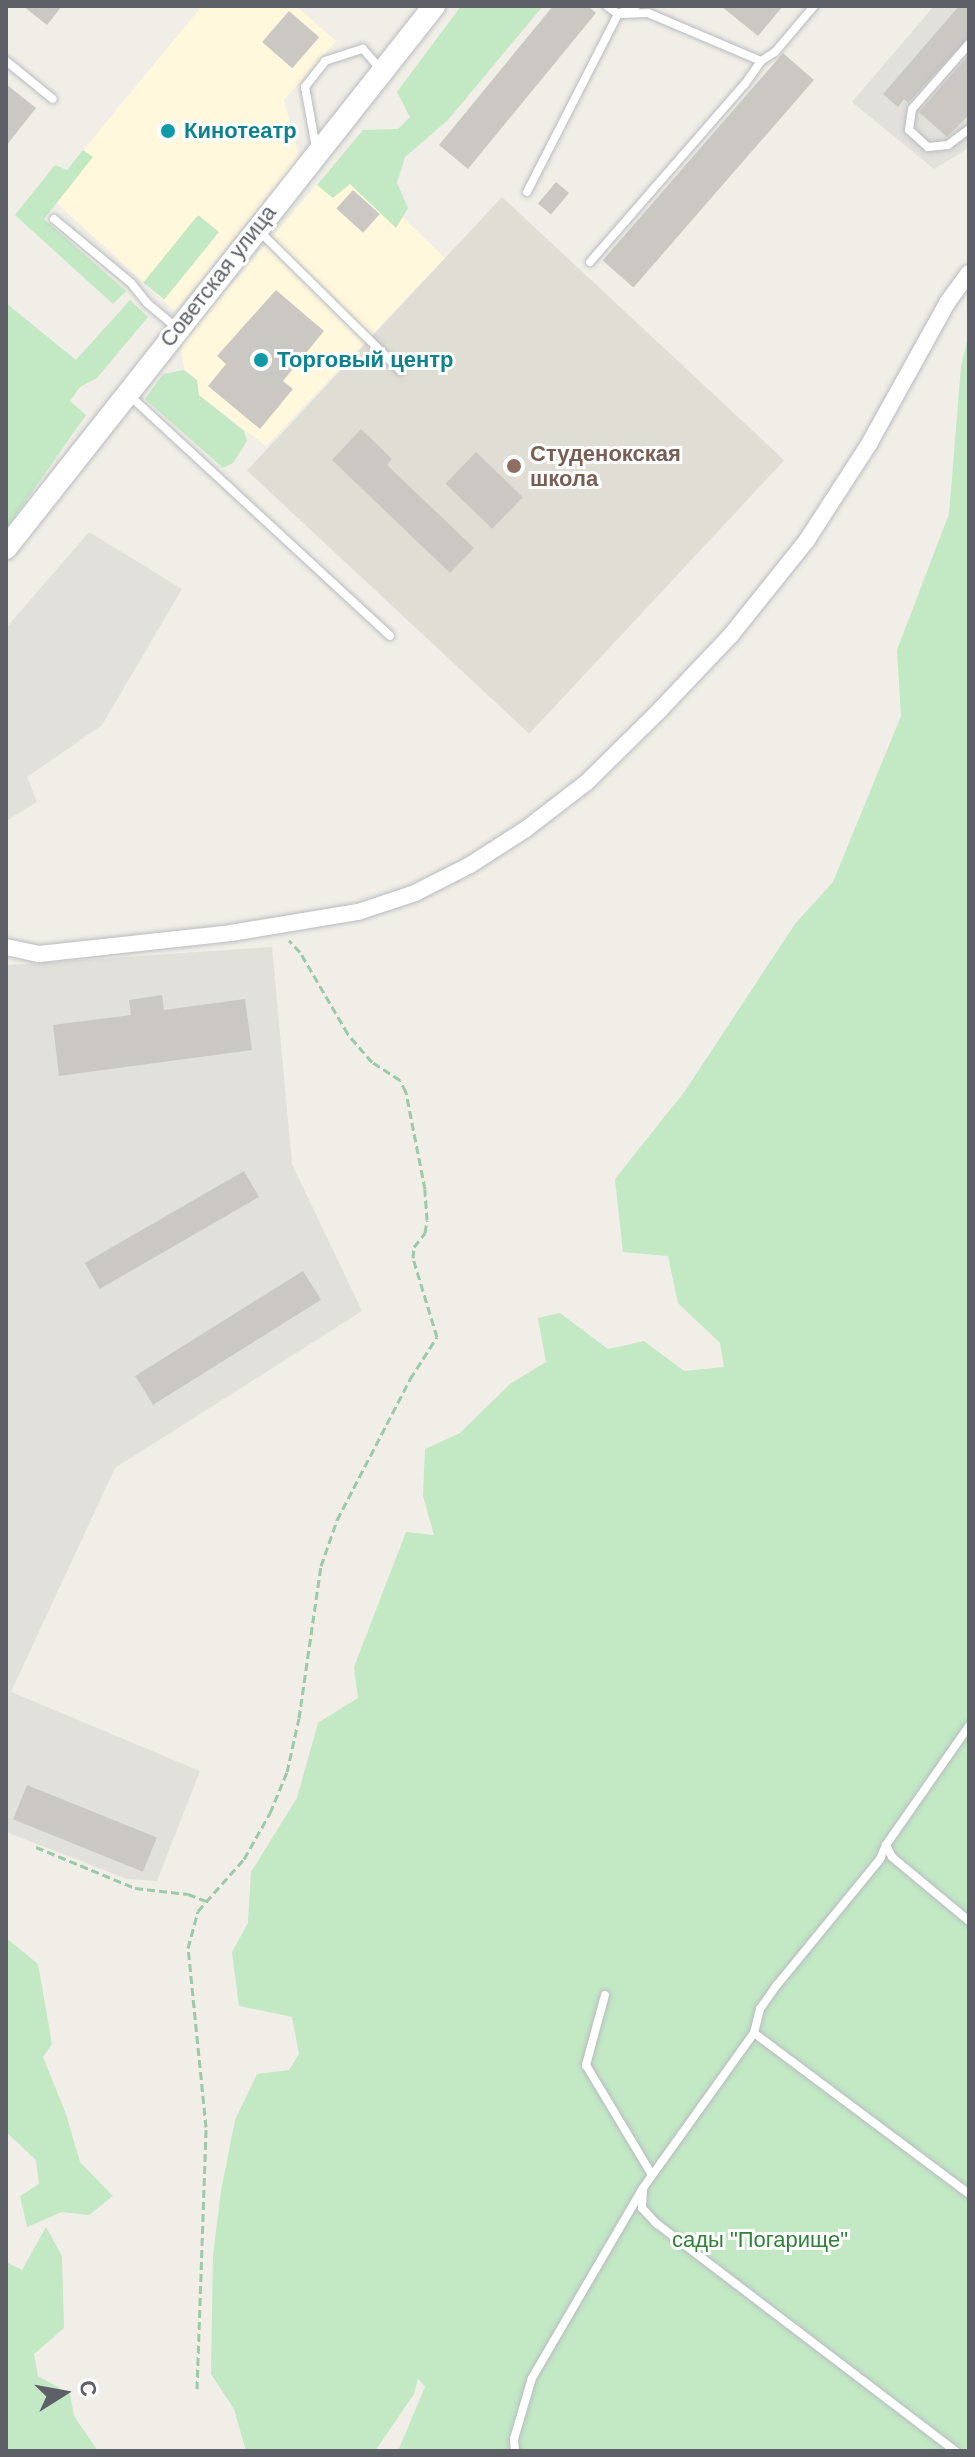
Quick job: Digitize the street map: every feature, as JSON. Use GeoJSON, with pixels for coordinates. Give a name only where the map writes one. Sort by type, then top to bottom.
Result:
{"type":"FeatureCollection","features":[{"type":"Feature","properties":{"kind":"street","name":"Советская улица"},"geometry":{"type":"LineString","coordinates":[[6,548],[434,6]]}},
{"type":"Feature","properties":{"kind":"street"},"geometry":{"type":"LineString","coordinates":[[6,947],[39,954],[271,927],[358,912],[415,893],[470,865],[526,829],[587,782],[731,635],[807,540],[869,444],[947,303],[969,273]]}},
{"type":"Feature","properties":{"kind":"lane"},"geometry":{"type":"LineString","coordinates":[[607,6],[618,14],[648,13],[761,61]]}},
{"type":"Feature","properties":{"kind":"lane"},"geometry":{"type":"LineString","coordinates":[[527,192],[618,14],[636,6]]}},
{"type":"Feature","properties":{"kind":"lane"},"geometry":{"type":"LineString","coordinates":[[590,262],[745,84],[761,61],[775,52],[814,6]]}},
{"type":"Feature","properties":{"kind":"lane"},"geometry":{"type":"LineString","coordinates":[[969,44],[912,109],[909,130],[928,147],[948,145],[969,129]]}},
{"type":"Feature","properties":{"kind":"lane"},"geometry":{"type":"LineString","coordinates":[[316,152],[305,87],[325,61],[363,49],[382,71]]}},
{"type":"Feature","properties":{"kind":"lane"},"geometry":{"type":"LineString","coordinates":[[6,61],[53,99]]}},
{"type":"Feature","properties":{"kind":"lane"},"geometry":{"type":"LineString","coordinates":[[54,219],[131,283],[147,303],[178,328]]}},
{"type":"Feature","properties":{"kind":"lane"},"geometry":{"type":"LineString","coordinates":[[256,228],[401,371]]}},
{"type":"Feature","properties":{"kind":"lane"},"geometry":{"type":"LineString","coordinates":[[127,394],[390,636]]}},
{"type":"Feature","properties":{"kind":"lane"},"geometry":{"type":"LineString","coordinates":[[515,2451],[514,2439],[532,2378],[570,2308],[643,2188],[754,2033],[760,2009],[880,1859],[886,1845],[969,1726]]}},
{"type":"Feature","properties":{"kind":"lane"},"geometry":{"type":"LineString","coordinates":[[886,1845],[892,1857],[969,1921]]}},
{"type":"Feature","properties":{"kind":"lane"},"geometry":{"type":"LineString","coordinates":[[605,1995],[586,2065],[652,2175]]}},
{"type":"Feature","properties":{"kind":"lane"},"geometry":{"type":"LineString","coordinates":[[754,2033],[969,2194]]}},
{"type":"Feature","properties":{"kind":"lane"},"geometry":{"type":"LineString","coordinates":[[643,2188],[642,2208],[656,2223],[955,2451]]}},
{"type":"Feature","properties":{"kind":"path"},"geometry":{"type":"LineString","coordinates":[[197,2389],[206,2127],[188,1948],[198,1911],[244,1859],[270,1813],[287,1772],[299,1718],[321,1566],[337,1520],[399,1400],[437,1337],[413,1258],[414,1247],[425,1233],[427,1220],[425,1189],[406,1092],[400,1080],[372,1062],[348,1034],[300,952],[271,927]]}},
{"type":"Feature","properties":{"kind":"path"},"geometry":{"type":"LineString","coordinates":[[36,1847],[135,1888],[188,1894],[207,1902]]}},
{"type":"Feature","properties":{"kind":"shaded area"},"geometry":{"type":"Polygon","coordinates":[[[202,6],[296,6],[336,41],[284,100],[300,158],[175,311],[47,194],[202,6]]]}},
{"type":"Feature","properties":{"kind":"shaded area"},"geometry":{"type":"Polygon","coordinates":[[[934,6],[969,6],[969,148],[934,169],[852,102],[934,6]]]}},
{"type":"Feature","properties":{"kind":"shaded area"},"geometry":{"type":"Polygon","coordinates":[[[340,157],[445,258],[266,446],[199,395],[197,380],[184,370],[181,344],[340,157]]]}},
{"type":"Feature","properties":{"kind":"shaded area","name":"Студенокская школа"},"geometry":{"type":"Polygon","coordinates":[[[502,197],[784,460],[529,734],[247,471],[502,197]]]}},
{"type":"Feature","properties":{"kind":"shaded area"},"geometry":{"type":"Polygon","coordinates":[[[89,532],[182,589],[102,725],[27,777],[37,802],[6,821],[6,628],[89,532]]]}},
{"type":"Feature","properties":{"kind":"shaded area"},"geometry":{"type":"Polygon","coordinates":[[[272,947],[292,1164],[362,1311],[115,1468],[11,1692],[200,1771],[157,1881],[127,1879],[6,1832],[6,963],[272,947]]]}},
{"type":"Feature","properties":{"kind":"green space"},"geometry":{"type":"Polygon","coordinates":[[[461,6],[543,6],[448,120],[405,157],[397,183],[408,208],[396,228],[350,184],[333,198],[317,185],[363,130],[398,129],[410,117],[397,92],[461,6]]]}},
{"type":"Feature","properties":{"kind":"green space"},"geometry":{"type":"Polygon","coordinates":[[[83,150],[93,157],[44,219],[126,291],[113,304],[15,215],[55,165],[67,170],[83,150]]]}},
{"type":"Feature","properties":{"kind":"green space"},"geometry":{"type":"Polygon","coordinates":[[[198,215],[219,232],[164,300],[143,283],[198,215]]]}},
{"type":"Feature","properties":{"kind":"green space"},"geometry":{"type":"Polygon","coordinates":[[[130,300],[148,317],[97,378],[80,387],[70,401],[86,415],[6,529],[6,303],[76,360],[130,300]]]}},
{"type":"Feature","properties":{"kind":"green space","name":"сады \"Погарище\""},"geometry":{"type":"Polygon","coordinates":[[[969,333],[969,2451],[398,2451],[425,2387],[418,2378],[414,2394],[375,2451],[246,2451],[234,2409],[211,2374],[213,2255],[221,2191],[235,2120],[257,2074],[289,2070],[299,2054],[292,2017],[239,2006],[232,1952],[248,1923],[251,1872],[297,1798],[318,1723],[358,1698],[354,1667],[406,1532],[434,1535],[423,1496],[425,1449],[460,1433],[510,1384],[546,1362],[538,1318],[560,1313],[608,1349],[644,1341],[684,1371],[724,1367],[720,1343],[678,1303],[668,1256],[623,1252],[615,1179],[685,1091],[795,924],[833,882],[901,716],[897,650],[949,514],[961,367],[969,333]]]}},
{"type":"Feature","properties":{"kind":"green space"},"geometry":{"type":"Polygon","coordinates":[[[184,370],[197,380],[199,395],[244,431],[247,441],[233,463],[223,468],[145,399],[163,374],[184,370]]]}},
{"type":"Feature","properties":{"kind":"green space"},"geometry":{"type":"Polygon","coordinates":[[[6,1938],[38,1964],[52,2044],[43,2057],[66,2114],[80,2162],[113,2196],[89,2215],[62,2212],[27,2227],[20,2196],[39,2184],[36,2160],[6,2132],[6,1938]]]}},
{"type":"Feature","properties":{"kind":"green space"},"geometry":{"type":"Polygon","coordinates":[[[46,2227],[62,2256],[64,2328],[34,2354],[38,2376],[70,2394],[74,2416],[98,2451],[6,2451],[6,2262],[22,2270],[46,2227]]]}},
{"type":"Feature","properties":{"kind":"building"},"geometry":{"type":"Polygon","coordinates":[[[23,6],[62,6],[47,25],[23,6]]]}},
{"type":"Feature","properties":{"kind":"building"},"geometry":{"type":"Polygon","coordinates":[[[553,6],[588,6],[596,13],[468,169],[439,145],[553,6]]]}},
{"type":"Feature","properties":{"kind":"building"},"geometry":{"type":"Polygon","coordinates":[[[721,6],[783,6],[758,36],[721,6]]]}},
{"type":"Feature","properties":{"kind":"building"},"geometry":{"type":"Polygon","coordinates":[[[959,6],[969,6],[969,37],[908,103],[904,99],[898,107],[883,94],[959,6]]]}},
{"type":"Feature","properties":{"kind":"building"},"geometry":{"type":"Polygon","coordinates":[[[289,11],[319,37],[292,68],[262,42],[289,11]]]}},
{"type":"Feature","properties":{"kind":"building"},"geometry":{"type":"Polygon","coordinates":[[[783,53],[814,80],[634,287],[603,261],[783,53]]]}},
{"type":"Feature","properties":{"kind":"building"},"geometry":{"type":"Polygon","coordinates":[[[969,55],[969,115],[947,137],[919,112],[969,55]]]}},
{"type":"Feature","properties":{"kind":"building"},"geometry":{"type":"Polygon","coordinates":[[[6,84],[36,108],[6,146],[6,84]]]}},
{"type":"Feature","properties":{"kind":"building"},"geometry":{"type":"Polygon","coordinates":[[[556,182],[569,193],[551,214],[538,203],[556,182]]]}},
{"type":"Feature","properties":{"kind":"building"},"geometry":{"type":"Polygon","coordinates":[[[353,190],[380,214],[363,233],[336,209],[353,190]]]}},
{"type":"Feature","properties":{"kind":"building","name":"Торговый центр"},"geometry":{"type":"Polygon","coordinates":[[[276,290],[324,331],[283,381],[293,389],[260,429],[208,386],[226,364],[217,356],[276,290]]]}},
{"type":"Feature","properties":{"kind":"building"},"geometry":{"type":"Polygon","coordinates":[[[361,429],[392,459],[387,465],[474,548],[450,573],[332,460],[361,429]]]}},
{"type":"Feature","properties":{"kind":"building"},"geometry":{"type":"Polygon","coordinates":[[[476,452],[523,497],[492,529],[445,484],[476,452]]]}},
{"type":"Feature","properties":{"kind":"building"},"geometry":{"type":"Polygon","coordinates":[[[162,995],[164,1010],[245,999],[252,1050],[59,1076],[53,1025],[131,1015],[129,1000],[162,995]]]}},
{"type":"Feature","properties":{"kind":"building"},"geometry":{"type":"Polygon","coordinates":[[[244,1171],[259,1197],[100,1289],[85,1263],[244,1171]]]}},
{"type":"Feature","properties":{"kind":"building"},"geometry":{"type":"Polygon","coordinates":[[[303,1271],[321,1300],[153,1405],[135,1376],[303,1271]]]}},
{"type":"Feature","properties":{"kind":"building"},"geometry":{"type":"Polygon","coordinates":[[[27,1785],[157,1837],[143,1872],[13,1819],[27,1785]]]}},
{"type":"Feature","properties":{"kind":"place","name":"Кинотеатр"},"geometry":{"type":"Point","coordinates":[168,131]}},
{"type":"Feature","properties":{"kind":"place","name":"Торговый центр"},"geometry":{"type":"Point","coordinates":[261,360]}},
{"type":"Feature","properties":{"kind":"place","name":"Студенокская школа"},"geometry":{"type":"Point","coordinates":[514,466]}}]}
